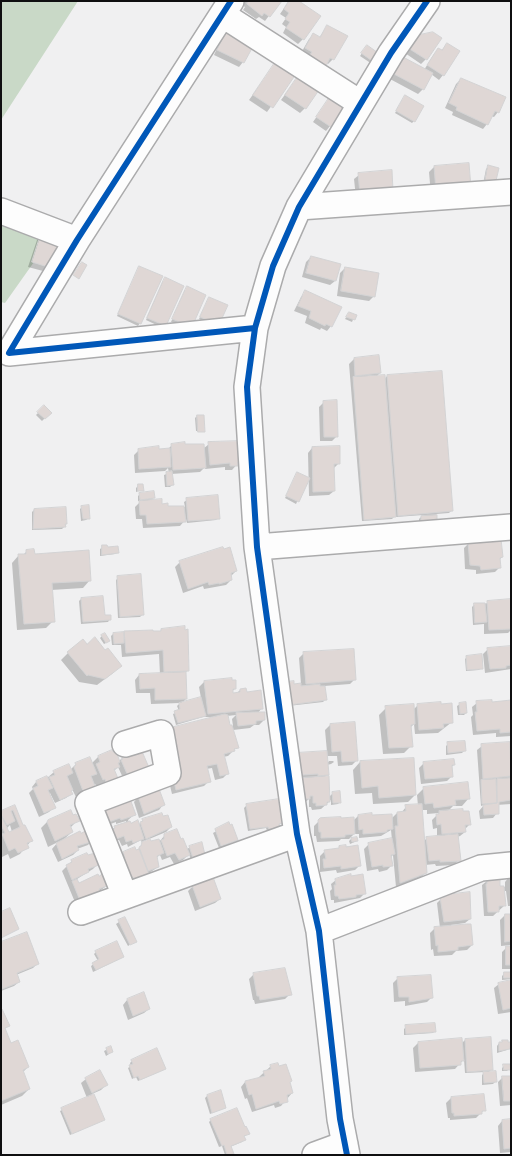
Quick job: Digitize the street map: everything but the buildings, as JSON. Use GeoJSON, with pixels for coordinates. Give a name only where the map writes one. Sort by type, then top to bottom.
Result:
{"type":"FeatureCollection","features":[{"type":"Feature","properties":{"kind":"street"},"geometry":{"type":"LineString","coordinates":[[315,1155],[346,1150],[340,1119],[318,931],[297,834],[257,547],[248,387],[255,328],[273,266],[299,207],[391,53],[427,1]]}},
{"type":"Feature","properties":{"kind":"street"},"geometry":{"type":"LineString","coordinates":[[255,328],[9,353],[77,240],[227,8],[360,103]]}},
{"type":"Feature","properties":{"kind":"street"},"geometry":{"type":"LineString","coordinates":[[299,207],[511,192]]}},
{"type":"Feature","properties":{"kind":"street"},"geometry":{"type":"LineString","coordinates":[[1,211],[77,240]]}},
{"type":"Feature","properties":{"kind":"street"},"geometry":{"type":"LineString","coordinates":[[257,547],[511,527]]}},
{"type":"Feature","properties":{"kind":"street"},"geometry":{"type":"LineString","coordinates":[[125,896],[88,803],[168,773],[161,733],[126,744]]}},
{"type":"Feature","properties":{"kind":"street"},"geometry":{"type":"LineString","coordinates":[[81,912],[297,834]]}},
{"type":"Feature","properties":{"kind":"street"},"geometry":{"type":"LineString","coordinates":[[318,931],[481,868],[511,865]]}},
{"type":"Feature","properties":{"kind":"green space"},"geometry":{"type":"Polygon","coordinates":[[[1,1],[78,1],[1,120],[1,1]]]}},
{"type":"Feature","properties":{"kind":"green space"},"geometry":{"type":"Polygon","coordinates":[[[1,224],[51,238],[5,303],[1,302],[1,224]]]}},
{"type":"Feature","properties":{"kind":"cycle path"},"geometry":{"type":"LineString","coordinates":[[231,1],[77,240],[9,353],[255,328]]}},
{"type":"Feature","properties":{"kind":"cycle path"},"geometry":{"type":"LineString","coordinates":[[347,1155],[340,1119],[319,931],[297,834],[257,547],[247,387],[255,328],[273,266],[299,207],[391,53],[427,1]]}}]}
